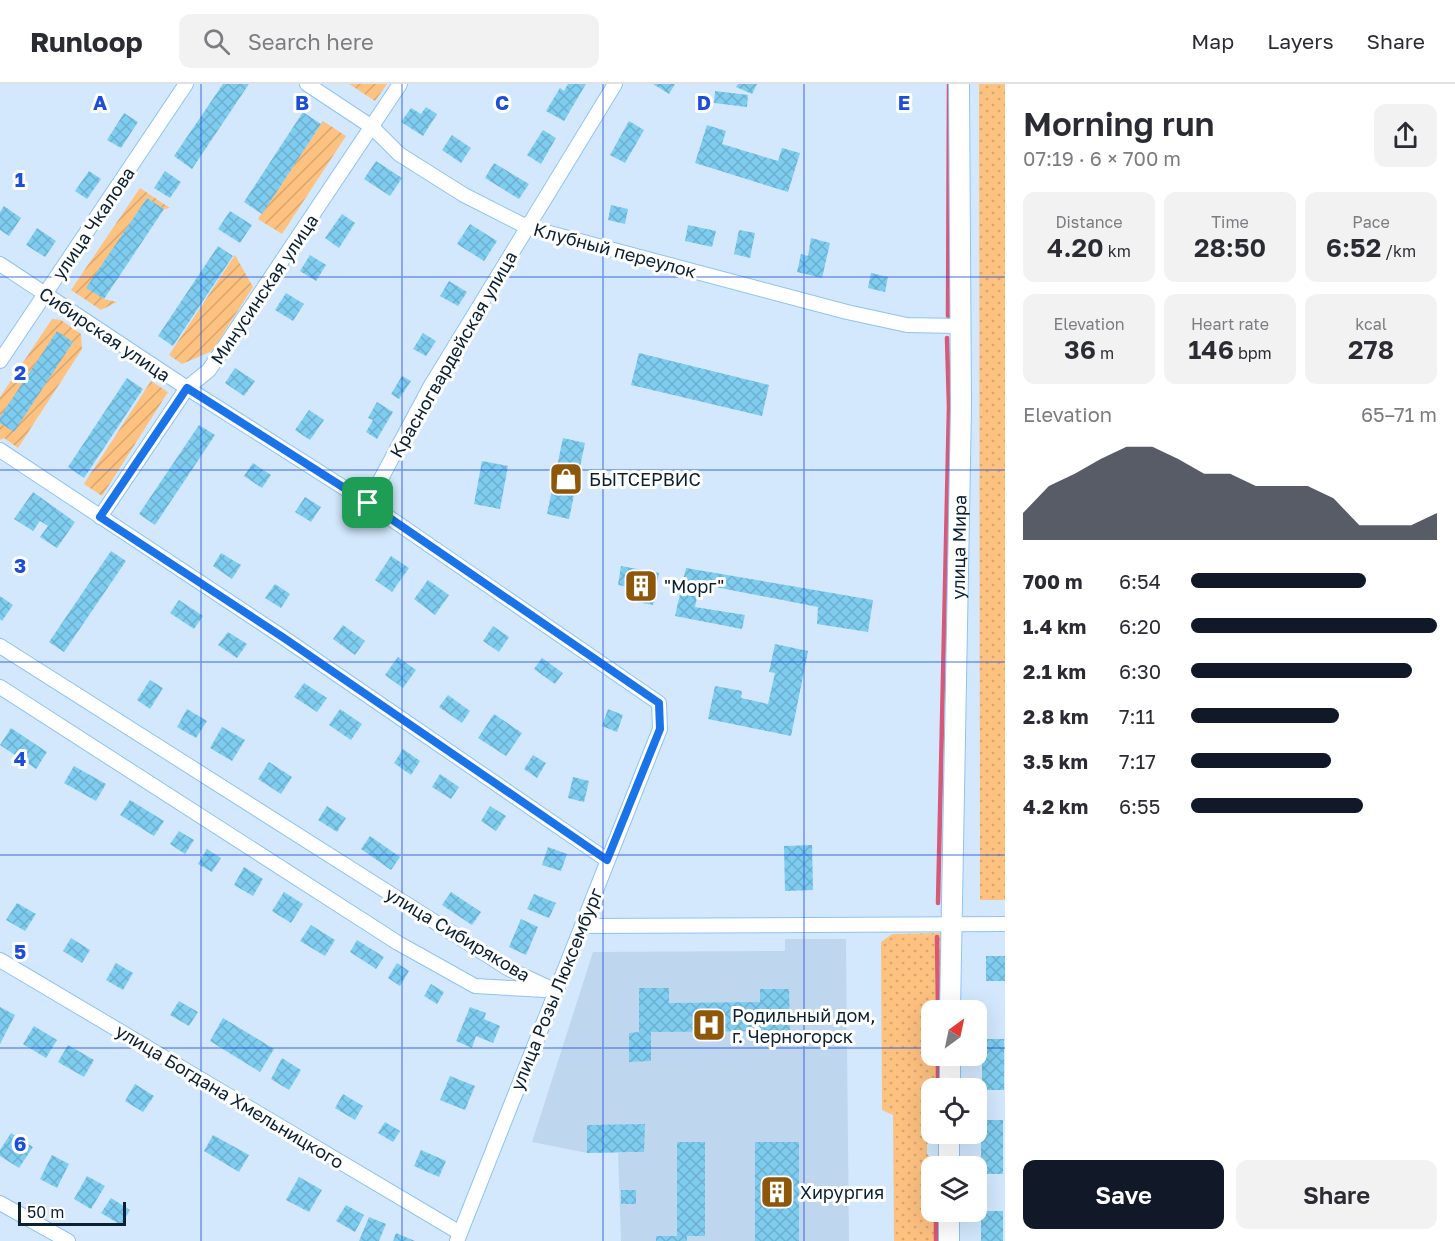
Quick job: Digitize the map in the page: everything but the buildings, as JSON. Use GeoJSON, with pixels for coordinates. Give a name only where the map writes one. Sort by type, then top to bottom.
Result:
{"type":"FeatureCollection","features":[{"type":"Feature","properties":{"kind":"main road","name":"улица Мира"},"geometry":{"type":"LineString","coordinates":[[950,1000],[960,326],[959,84]]}},
{"type":"Feature","properties":{"kind":"main road"},"geometry":{"type":"LineString","coordinates":[[949,1222],[949,1241]]}},
{"type":"Feature","properties":{"kind":"street","name":"улица Чкалова"},"geometry":{"type":"LineString","coordinates":[[0,362],[186,84]]}},
{"type":"Feature","properties":{"kind":"street","name":"Клубный переулок"},"geometry":{"type":"LineString","coordinates":[[308,84],[372,126],[399,154],[464,195],[527,227],[847,312],[907,325],[960,326]]}},
{"type":"Feature","properties":{"kind":"street","name":"Минусинская улица"},"geometry":{"type":"LineString","coordinates":[[100,517],[187,388],[209,370],[400,84]]}},
{"type":"Feature","properties":{"kind":"street","name":"Красногвардейская улица"},"geometry":{"type":"LineString","coordinates":[[368,503],[430,387],[615,84]]}},
{"type":"Feature","properties":{"kind":"street","name":"Сибирская улица"},"geometry":{"type":"LineString","coordinates":[[0,264],[187,388],[368,503],[659,703]]}},
{"type":"Feature","properties":{"kind":"street"},"geometry":{"type":"LineString","coordinates":[[0,450],[284,638],[607,860]]}},
{"type":"Feature","properties":{"kind":"street","name":"улица Сибирякова"},"geometry":{"type":"LineString","coordinates":[[0,646],[488,957],[556,991]]}},
{"type":"Feature","properties":{"kind":"street","name":"улица Сибирякова"},"geometry":{"type":"LineString","coordinates":[[0,687],[398,943],[475,986],[556,991]]}},
{"type":"Feature","properties":{"kind":"street","name":"улица Розы Люксембург"},"geometry":{"type":"LineString","coordinates":[[459,1237],[660,729],[659,703]]}},
{"type":"Feature","properties":{"kind":"street"},"geometry":{"type":"LineString","coordinates":[[582,926],[1005,924]]}},
{"type":"Feature","properties":{"kind":"street","name":"улица Богдана Хмельницкого"},"geometry":{"type":"LineString","coordinates":[[0,960],[459,1237]]}},
{"type":"Feature","properties":{"kind":"street"},"geometry":{"type":"LineString","coordinates":[[0,1203],[68,1241]]}},
{"type":"Feature","properties":{"kind":"shaded area"},"geometry":{"type":"Polygon","coordinates":[[[349,84],[387,84],[375,101],[349,84]]]}},
{"type":"Feature","properties":{"kind":"shaded area"},"geometry":{"type":"Polygon","coordinates":[[[979,84],[1005,84],[1005,900],[980,900],[979,84]]]}},
{"type":"Feature","properties":{"kind":"shaded area"},"geometry":{"type":"Polygon","coordinates":[[[323,121],[346,136],[282,234],[258,219],[323,121]]]}},
{"type":"Feature","properties":{"kind":"shaded area"},"geometry":{"type":"Polygon","coordinates":[[[140,188],[170,208],[164,209],[147,198],[87,288],[104,299],[117,302],[101,310],[71,290],[140,188]]]}},
{"type":"Feature","properties":{"kind":"shaded area"},"geometry":{"type":"Polygon","coordinates":[[[235,255],[253,287],[212,351],[182,364],[169,355],[235,255]]]}},
{"type":"Feature","properties":{"kind":"shaded area"},"geometry":{"type":"Polygon","coordinates":[[[52,319],[61,320],[81,334],[82,349],[18,448],[4,438],[0,440],[0,397],[52,319]]]}},
{"type":"Feature","properties":{"kind":"shaded area"},"geometry":{"type":"Polygon","coordinates":[[[151,381],[168,392],[102,496],[84,484],[151,381]]]}},
{"type":"Feature","properties":{"kind":"shaded area"},"geometry":{"type":"Polygon","coordinates":[[[941,933],[941,1000],[921,1000],[921,1066],[941,1066],[941,1078],[921,1078],[921,1144],[927,1144],[929,1156],[921,1156],[921,1222],[939,1222],[939,1241],[894,1241],[893,1115],[882,1110],[881,942],[892,934],[941,933]]]}},
{"type":"Feature","properties":{"kind":"shaded area"},"geometry":{"type":"Polygon","coordinates":[[[785,939],[846,939],[849,1241],[621,1241],[618,1153],[644,1152],[644,1125],[587,1125],[587,1153],[532,1142],[593,952],[785,951],[785,939]]]}},
{"type":"Feature","properties":{"kind":"waterway"},"geometry":{"type":"LineString","coordinates":[[948,316],[949,84]]}},
{"type":"Feature","properties":{"kind":"waterway"},"geometry":{"type":"LineString","coordinates":[[938,903],[949,407],[947,338]]}},
{"type":"Feature","properties":{"kind":"waterway"},"geometry":{"type":"LineString","coordinates":[[937,937],[938,1000]]}},
{"type":"Feature","properties":{"kind":"waterway"},"geometry":{"type":"LineString","coordinates":[[938,1066],[938,1078]]}},
{"type":"Feature","properties":{"kind":"waterway"},"geometry":{"type":"LineString","coordinates":[[936,1222],[936,1241]]}},
{"type":"Feature","properties":{"kind":"place","name":"БЫТСЕРВИС"},"geometry":{"type":"Point","coordinates":[566,479]}},
{"type":"Feature","properties":{"kind":"place","name":"\"Морг\""},"geometry":{"type":"Point","coordinates":[641,586]}},
{"type":"Feature","properties":{"kind":"place","name":"Родильный дом, г. Черногорск"},"geometry":{"type":"Point","coordinates":[709,1025]}},
{"type":"Feature","properties":{"kind":"place","name":"Хирургия"},"geometry":{"type":"Point","coordinates":[777,1192]}},
{"type":"Feature","properties":{"kind":"route"},"geometry":{"type":"LineString","coordinates":[[187,388],[368,503],[659,703],[660,729],[607,860],[284,638],[100,517],[187,388]]}}]}
